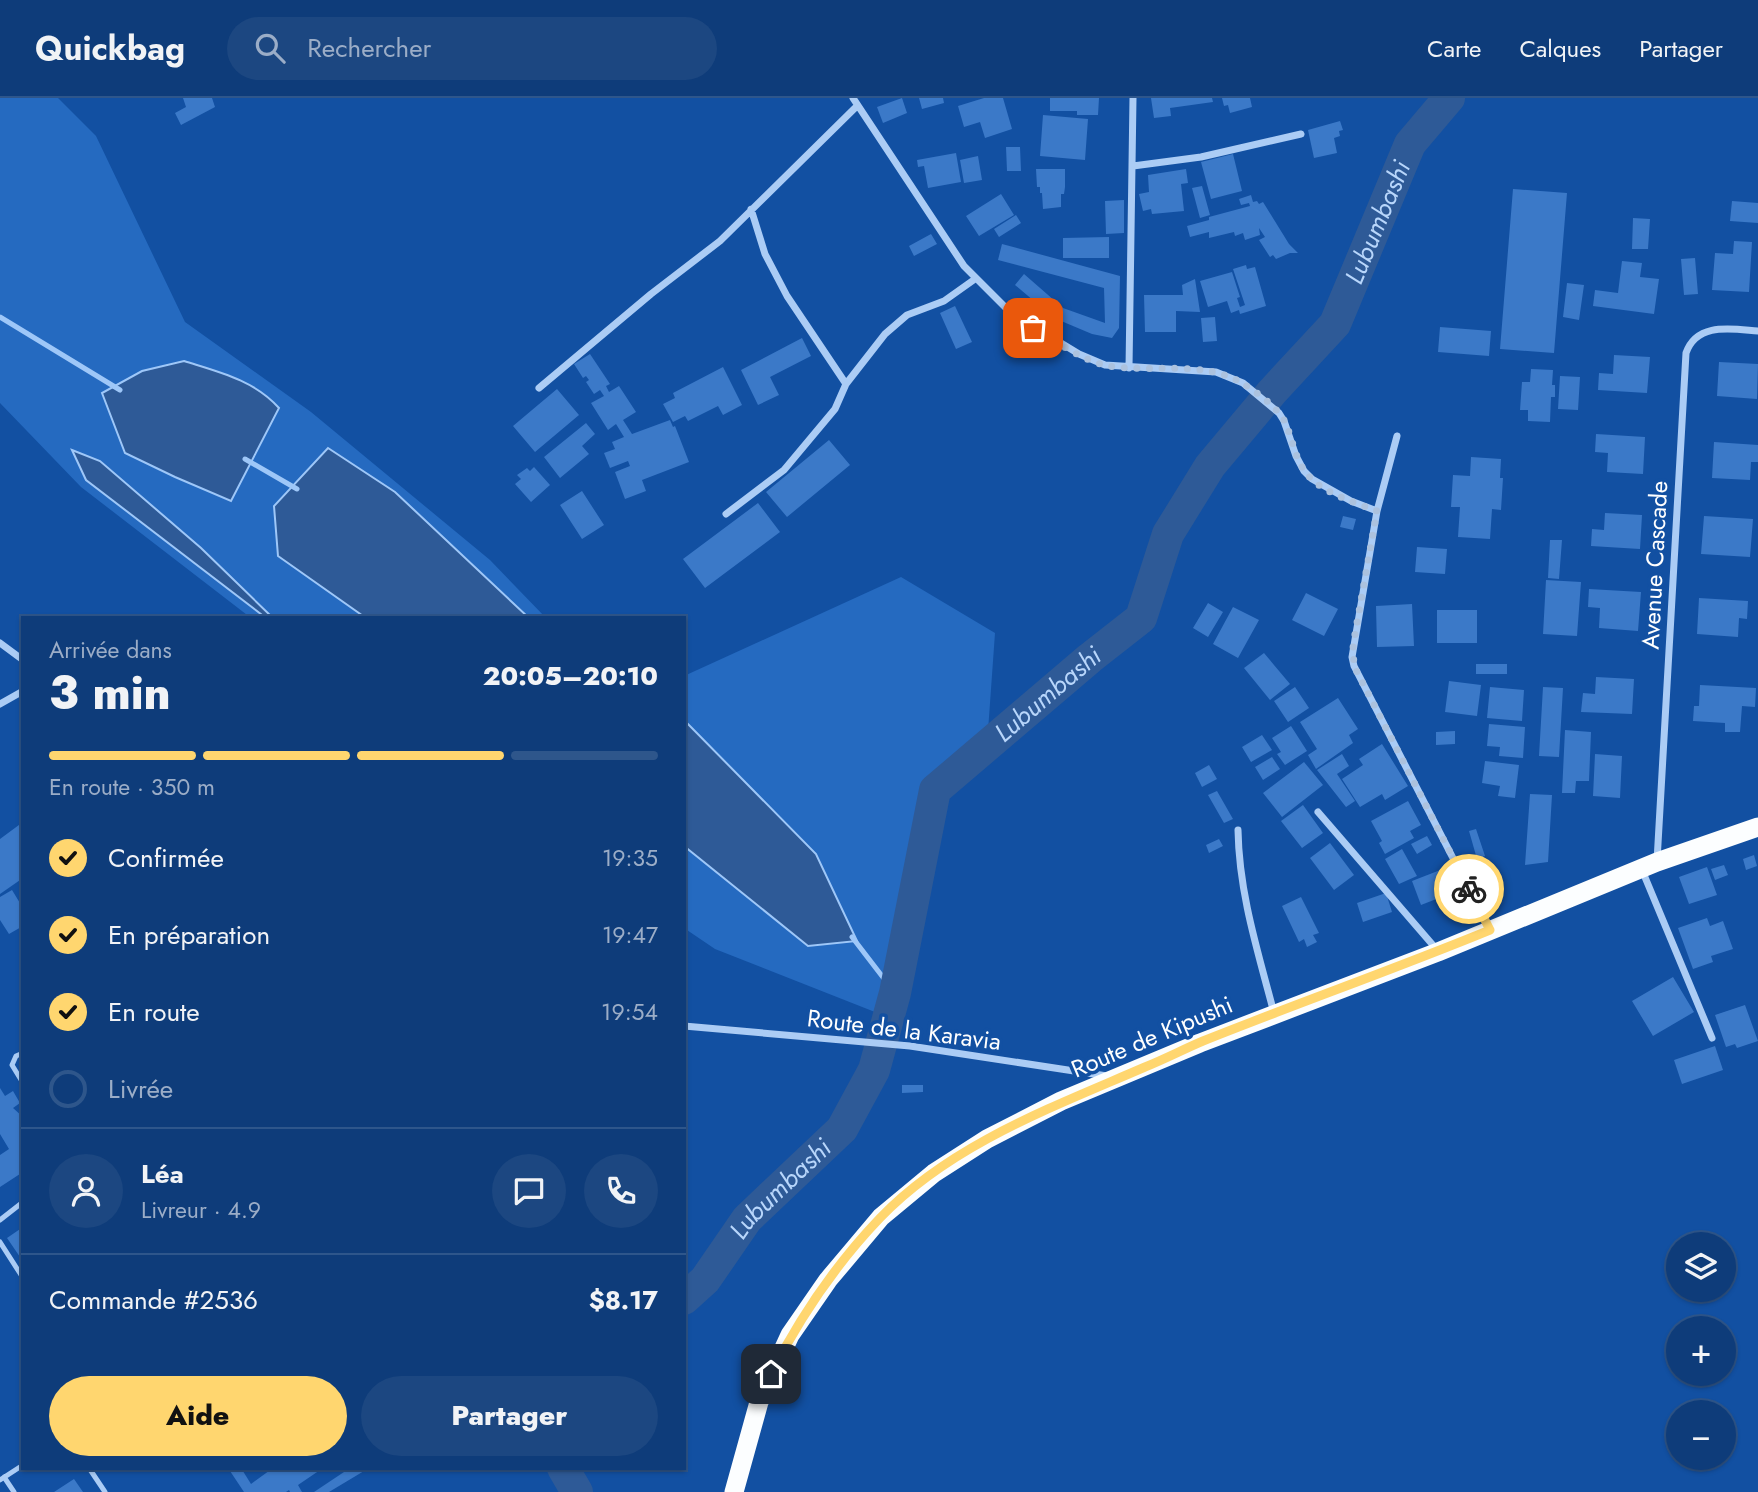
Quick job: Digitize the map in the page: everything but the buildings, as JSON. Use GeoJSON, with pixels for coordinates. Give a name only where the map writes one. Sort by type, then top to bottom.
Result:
{"type":"FeatureCollection","features":[{"type":"Feature","properties":{"kind":"highway","name":"Route de Kipushi"},"geometry":{"type":"LineString","coordinates":[[734,1492],[759,1402],[790,1335],[828,1280],[881,1217],[934,1173],[987,1139],[1061,1101],[1274,1013],[1438,952],[1649,866],[1758,827]]}},
{"type":"Feature","properties":{"kind":"street"},"geometry":{"type":"LineString","coordinates":[[853,98],[964,266],[1010,312],[1033,328],[1105,365],[1228,375],[1251,388],[1279,413],[1300,463],[1312,479],[1377,511]]}},
{"type":"Feature","properties":{"kind":"street"},"geometry":{"type":"LineString","coordinates":[[1129,368],[1133,98]]}},
{"type":"Feature","properties":{"kind":"street"},"geometry":{"type":"LineString","coordinates":[[538,388],[651,294],[720,241],[857,106]]}},
{"type":"Feature","properties":{"kind":"street"},"geometry":{"type":"LineString","coordinates":[[1133,166],[1200,157],[1301,134]]}},
{"type":"Feature","properties":{"kind":"street"},"geometry":{"type":"LineString","coordinates":[[751,209],[765,254],[787,296],[846,384]]}},
{"type":"Feature","properties":{"kind":"street"},"geometry":{"type":"LineString","coordinates":[[726,514],[784,470],[835,409],[846,384],[872,348],[907,314],[944,300],[975,279]]}},
{"type":"Feature","properties":{"kind":"street","name":"Avenue Cascade"},"geometry":{"type":"LineString","coordinates":[[1649,866],[1686,353],[1699,334],[1712,330],[1758,331]]}},
{"type":"Feature","properties":{"kind":"street"},"geometry":{"type":"LineString","coordinates":[[1397,436],[1377,511],[1353,645],[1354,666],[1490,930]]}},
{"type":"Feature","properties":{"kind":"street"},"geometry":{"type":"LineString","coordinates":[[0,643],[21,659]]}},
{"type":"Feature","properties":{"kind":"street"},"geometry":{"type":"LineString","coordinates":[[0,704],[21,692]]}},
{"type":"Feature","properties":{"kind":"street"},"geometry":{"type":"LineString","coordinates":[[1318,812],[1438,952]]}},
{"type":"Feature","properties":{"kind":"street"},"geometry":{"type":"LineString","coordinates":[[1238,830],[1242,892],[1274,1013]]}},
{"type":"Feature","properties":{"kind":"street"},"geometry":{"type":"LineString","coordinates":[[1649,866],[1712,1038]]}},
{"type":"Feature","properties":{"kind":"street","name":"Route de la Karavia"},"geometry":{"type":"LineString","coordinates":[[686,1026],[910,1046],[1118,1078]]}},
{"type":"Feature","properties":{"kind":"lane"},"geometry":{"type":"LineString","coordinates":[[21,1054],[16,1056],[12,1065],[21,1080]]}},
{"type":"Feature","properties":{"kind":"lane"},"geometry":{"type":"LineString","coordinates":[[0,1220],[21,1204]]}},
{"type":"Feature","properties":{"kind":"lane"},"geometry":{"type":"LineString","coordinates":[[0,1242],[21,1275]]}},
{"type":"Feature","properties":{"kind":"lane"},"geometry":{"type":"LineString","coordinates":[[14,1492],[2,1478],[21,1466]]}},
{"type":"Feature","properties":{"kind":"lane"},"geometry":{"type":"LineString","coordinates":[[90,1470],[105,1492]]}},
{"type":"Feature","properties":{"kind":"shaded area"},"geometry":{"type":"Polygon","coordinates":[[[0,98],[58,98],[96,136],[185,322],[311,412],[490,560],[544,616],[248,616],[81,487],[0,403],[0,98]]]}},
{"type":"Feature","properties":{"kind":"shaded area"},"geometry":{"type":"Polygon","coordinates":[[[184,361],[223,373],[247,384],[259,390],[279,408],[231,501],[125,453],[102,393],[142,371],[184,361]]]}},
{"type":"Feature","properties":{"kind":"shaded area"},"geometry":{"type":"Polygon","coordinates":[[[328,448],[395,492],[527,616],[363,616],[278,556],[274,506],[328,448]]]}},
{"type":"Feature","properties":{"kind":"shaded area"},"geometry":{"type":"Polygon","coordinates":[[[72,450],[100,461],[201,548],[271,616],[263,616],[86,480],[72,450]]]}},
{"type":"Feature","properties":{"kind":"shaded area"},"geometry":{"type":"Polygon","coordinates":[[[901,577],[995,633],[988,731],[932,786],[911,913],[880,1014],[715,949],[686,929],[686,675],[901,577]]]}},
{"type":"Feature","properties":{"kind":"shaded area"},"geometry":{"type":"Polygon","coordinates":[[[686,722],[816,854],[857,941],[808,946],[686,848],[686,722]]]}},
{"type":"Feature","properties":{"kind":"waterway","name":"Lubumbashi"},"geometry":{"type":"LineString","coordinates":[[686,1297],[705,1280],[747,1219],[842,1129],[874,1070],[895,993],[935,790],[1141,618],[1168,534],[1210,466],[1272,392],[1335,324],[1410,144],[1449,98]]}},
{"type":"Feature","properties":{"kind":"waterway"},"geometry":{"type":"LineString","coordinates":[[0,317],[120,390]]}},
{"type":"Feature","properties":{"kind":"waterway"},"geometry":{"type":"LineString","coordinates":[[245,459],[297,489]]}},
{"type":"Feature","properties":{"kind":"waterway"},"geometry":{"type":"LineString","coordinates":[[852,937],[895,993]]}},
{"type":"Feature","properties":{"kind":"waterway","name":"Lubumbashi"},"geometry":{"type":"LineString","coordinates":[[564,1470],[577,1492]]}},
{"type":"Feature","properties":{"kind":"way so far"},"geometry":{"type":"LineString","coordinates":[[1033,328],[1079,354],[1105,365],[1193,370],[1228,375],[1251,388],[1279,413],[1304,471],[1312,479],[1377,511],[1353,645],[1354,666],[1469,889]]}},
{"type":"Feature","properties":{"kind":"route"},"geometry":{"type":"LineString","coordinates":[[771,1374],[790,1335],[845,1258],[881,1217],[934,1173],[987,1139],[1061,1101],[1274,1013],[1490,930],[1469,889]]}}]}
